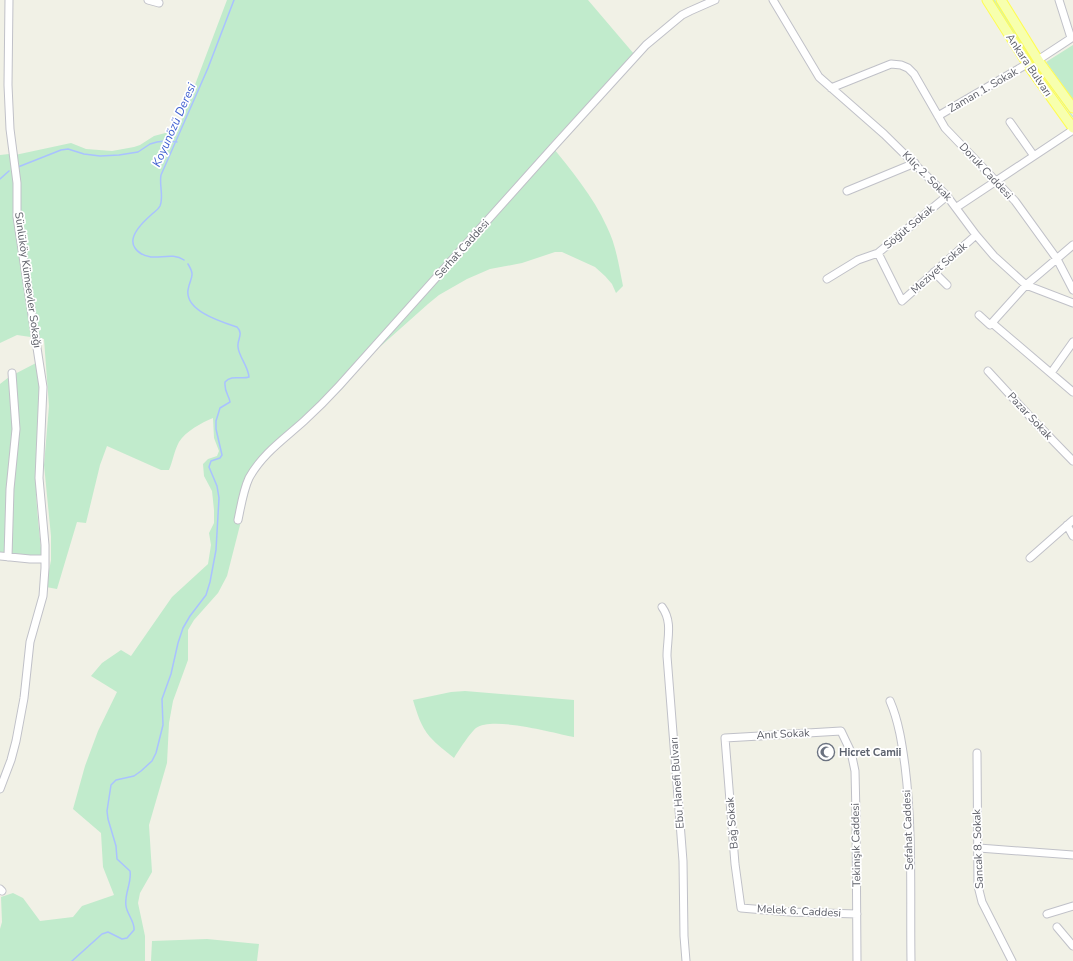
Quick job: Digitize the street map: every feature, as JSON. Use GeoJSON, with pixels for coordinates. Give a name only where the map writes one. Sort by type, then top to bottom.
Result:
{"type":"FeatureCollection","features":[{"type":"Feature","properties":{"kind":"main road","name":"Ankara Bulvarı"},"geometry":{"type":"LineString","coordinates":[[987,0],[1028,64],[1073,128]]}},
{"type":"Feature","properties":{"kind":"main road","name":"Ankara Bulvarı"},"geometry":{"type":"LineString","coordinates":[[1001,0],[1038,60],[1073,108]]}},
{"type":"Feature","properties":{"kind":"street","name":"Sünlüköy Kümeevler Sokağı"},"geometry":{"type":"LineString","coordinates":[[0,789],[11,760],[20,724],[30,642],[41,603],[44,586],[45,559],[39,478],[43,387],[17,217],[17,183],[10,129],[8,85],[9,0]]}},
{"type":"Feature","properties":{"kind":"street"},"geometry":{"type":"LineString","coordinates":[[148,0],[159,3]]}},
{"type":"Feature","properties":{"kind":"street","name":"Serhat Caddesi"},"geometry":{"type":"LineString","coordinates":[[238,520],[248,480],[267,453],[304,421],[339,386],[646,45],[682,16],[715,0]]}},
{"type":"Feature","properties":{"kind":"street","name":"Kılıç 2. Sokak"},"geometry":{"type":"LineString","coordinates":[[773,0],[819,77],[915,163],[957,207],[976,235],[994,256],[1026,285],[1073,303]]}},
{"type":"Feature","properties":{"kind":"street"},"geometry":{"type":"LineString","coordinates":[[1038,60],[1072,38],[1059,0]]}},
{"type":"Feature","properties":{"kind":"street","name":"Doruk Caddesi"},"geometry":{"type":"LineString","coordinates":[[831,88],[891,64],[901,65],[908,68],[914,74],[945,128],[1015,201],[1057,259],[1073,290]]}},
{"type":"Feature","properties":{"kind":"street","name":"Zaman 1. Sokak"},"geometry":{"type":"LineString","coordinates":[[938,116],[1028,64]]}},
{"type":"Feature","properties":{"kind":"street"},"geometry":{"type":"LineString","coordinates":[[1010,122],[1034,156]]}},
{"type":"Feature","properties":{"kind":"street"},"geometry":{"type":"LineString","coordinates":[[957,207],[1073,128]]}},
{"type":"Feature","properties":{"kind":"street"},"geometry":{"type":"LineString","coordinates":[[847,191],[915,163]]}},
{"type":"Feature","properties":{"kind":"street","name":"Söğüt Sokak"},"geometry":{"type":"LineString","coordinates":[[827,279],[858,260],[878,253],[947,196]]}},
{"type":"Feature","properties":{"kind":"street","name":"Meziyet Sokak"},"geometry":{"type":"LineString","coordinates":[[878,253],[902,301],[976,235]]}},
{"type":"Feature","properties":{"kind":"street"},"geometry":{"type":"LineString","coordinates":[[991,324],[1026,285],[1073,245]]}},
{"type":"Feature","properties":{"kind":"street"},"geometry":{"type":"LineString","coordinates":[[934,272],[947,285]]}},
{"type":"Feature","properties":{"kind":"street"},"geometry":{"type":"LineString","coordinates":[[979,315],[1052,373],[1073,392]]}},
{"type":"Feature","properties":{"kind":"street"},"geometry":{"type":"LineString","coordinates":[[1052,373],[1073,342]]}},
{"type":"Feature","properties":{"kind":"street","name":"Pazar Sokak"},"geometry":{"type":"LineString","coordinates":[[988,371],[1073,461]]}},
{"type":"Feature","properties":{"kind":"street"},"geometry":{"type":"LineString","coordinates":[[12,373],[16,434],[4,557],[30,560],[45,559]]}},
{"type":"Feature","properties":{"kind":"street"},"geometry":{"type":"LineString","coordinates":[[1030,558],[1073,520]]}},
{"type":"Feature","properties":{"kind":"street"},"geometry":{"type":"LineString","coordinates":[[1067,525],[1073,536]]}},
{"type":"Feature","properties":{"kind":"street","name":"Ebu Hanefi Bulvarı"},"geometry":{"type":"LineString","coordinates":[[662,607],[667,616],[669,627],[667,656],[682,861],[686,961]]}},
{"type":"Feature","properties":{"kind":"street","name":"Sefahat Caddesi"},"geometry":{"type":"LineString","coordinates":[[890,701],[896,714],[900,734],[909,808],[911,961]]}},
{"type":"Feature","properties":{"kind":"street","name":"Anıt Sokak"},"geometry":{"type":"LineString","coordinates":[[725,738],[841,731]]}},
{"type":"Feature","properties":{"kind":"street","name":"Tekinışık Caddesi"},"geometry":{"type":"LineString","coordinates":[[841,731],[851,752],[855,771],[857,961]]}},
{"type":"Feature","properties":{"kind":"street","name":"Bağ Sokak"},"geometry":{"type":"LineString","coordinates":[[725,738],[741,908]]}},
{"type":"Feature","properties":{"kind":"street","name":"Sancak 8. Sokak"},"geometry":{"type":"LineString","coordinates":[[977,753],[976,816],[979,848],[978,886],[982,902],[1012,961]]}},
{"type":"Feature","properties":{"kind":"street"},"geometry":{"type":"LineString","coordinates":[[979,848],[1073,855]]}},
{"type":"Feature","properties":{"kind":"street"},"geometry":{"type":"LineString","coordinates":[[1047,914],[1073,906]]}},
{"type":"Feature","properties":{"kind":"street","name":"Melek 6. Caddesi"},"geometry":{"type":"LineString","coordinates":[[741,908],[790,912],[857,914]]}},
{"type":"Feature","properties":{"kind":"street"},"geometry":{"type":"LineString","coordinates":[[1057,927],[1073,946]]}},
{"type":"Feature","properties":{"kind":"green space"},"geometry":{"type":"Polygon","coordinates":[[[227,0],[588,0],[634,54],[550,144],[581,184],[601,216],[613,241],[623,286],[616,293],[612,284],[595,267],[562,252],[555,252],[522,263],[490,269],[467,279],[439,295],[428,304],[373,353],[342,389],[312,418],[273,451],[257,470],[251,482],[227,576],[218,593],[194,620],[188,630],[188,660],[173,701],[169,723],[167,763],[149,825],[152,872],[140,893],[138,903],[145,936],[145,961],[0,961],[0,929],[2,922],[1,897],[13,893],[23,898],[40,921],[73,917],[82,906],[114,895],[103,867],[101,833],[73,809],[85,766],[98,731],[117,692],[91,676],[102,663],[121,650],[131,656],[172,597],[208,564],[211,545],[209,533],[214,523],[214,510],[212,491],[204,476],[203,464],[208,459],[217,456],[219,451],[214,438],[213,418],[194,428],[182,438],[177,445],[169,470],[161,470],[107,446],[100,465],[86,523],[77,522],[57,589],[46,587],[51,560],[51,536],[44,465],[49,406],[44,339],[17,335],[0,343],[0,155],[15,155],[71,143],[86,149],[112,151],[140,145],[154,136],[169,132],[176,135],[227,0]]]}},
{"type":"Feature","properties":{"kind":"green space"},"geometry":{"type":"Polygon","coordinates":[[[993,0],[995,0],[1073,118],[1030,58],[993,0]]]}},
{"type":"Feature","properties":{"kind":"green space"},"geometry":{"type":"Polygon","coordinates":[[[1073,45],[1073,100],[1046,62],[1073,45]]]}},
{"type":"Feature","properties":{"kind":"green space"},"geometry":{"type":"Polygon","coordinates":[[[36,363],[39,374],[41,401],[36,493],[42,557],[0,554],[0,384],[9,377],[36,363]]]}},
{"type":"Feature","properties":{"kind":"green space"},"geometry":{"type":"Polygon","coordinates":[[[465,691],[574,700],[574,737],[524,726],[496,724],[484,725],[474,730],[454,758],[436,743],[424,729],[413,700],[451,692],[465,691]]]}},
{"type":"Feature","properties":{"kind":"green space"},"geometry":{"type":"Polygon","coordinates":[[[207,939],[259,944],[257,961],[151,961],[152,941],[207,939]]]}},
{"type":"Feature","properties":{"kind":"waterway","name":"Koyunözü Deresi"},"geometry":{"type":"LineString","coordinates":[[184,260],[176,257],[151,257],[144,255],[138,252],[135,248],[133,239],[140,226],[160,206],[162,199],[161,175],[208,68],[234,0]]}},
{"type":"Feature","properties":{"kind":"waterway"},"geometry":{"type":"LineString","coordinates":[[18,167],[61,150],[68,149],[84,154],[100,156],[119,155],[138,152],[150,144],[157,142],[177,142]]}},
{"type":"Feature","properties":{"kind":"waterway"},"geometry":{"type":"LineString","coordinates":[[0,179],[9,171]]}},
{"type":"Feature","properties":{"kind":"waterway","name":"Koyunözü Deresi"},"geometry":{"type":"LineString","coordinates":[[72,961],[102,934],[108,932],[122,939],[127,938],[134,930],[126,902],[130,871],[117,859],[116,846],[108,819],[107,811],[111,785],[116,780],[134,776],[152,761],[156,753],[163,725],[162,699],[171,674],[178,643],[183,628],[206,595],[216,550],[219,498],[217,486],[209,467],[211,461],[220,458],[222,455],[216,429],[216,421],[220,408],[230,402],[225,388],[225,382],[231,378],[249,377],[239,351],[238,344],[240,332],[237,327],[214,319],[198,310],[192,304],[188,290],[192,272],[188,264]]}},
{"type":"Feature","properties":{"kind":"place","name":"Hicret Camii"},"geometry":{"type":"Point","coordinates":[826,752]}}]}
